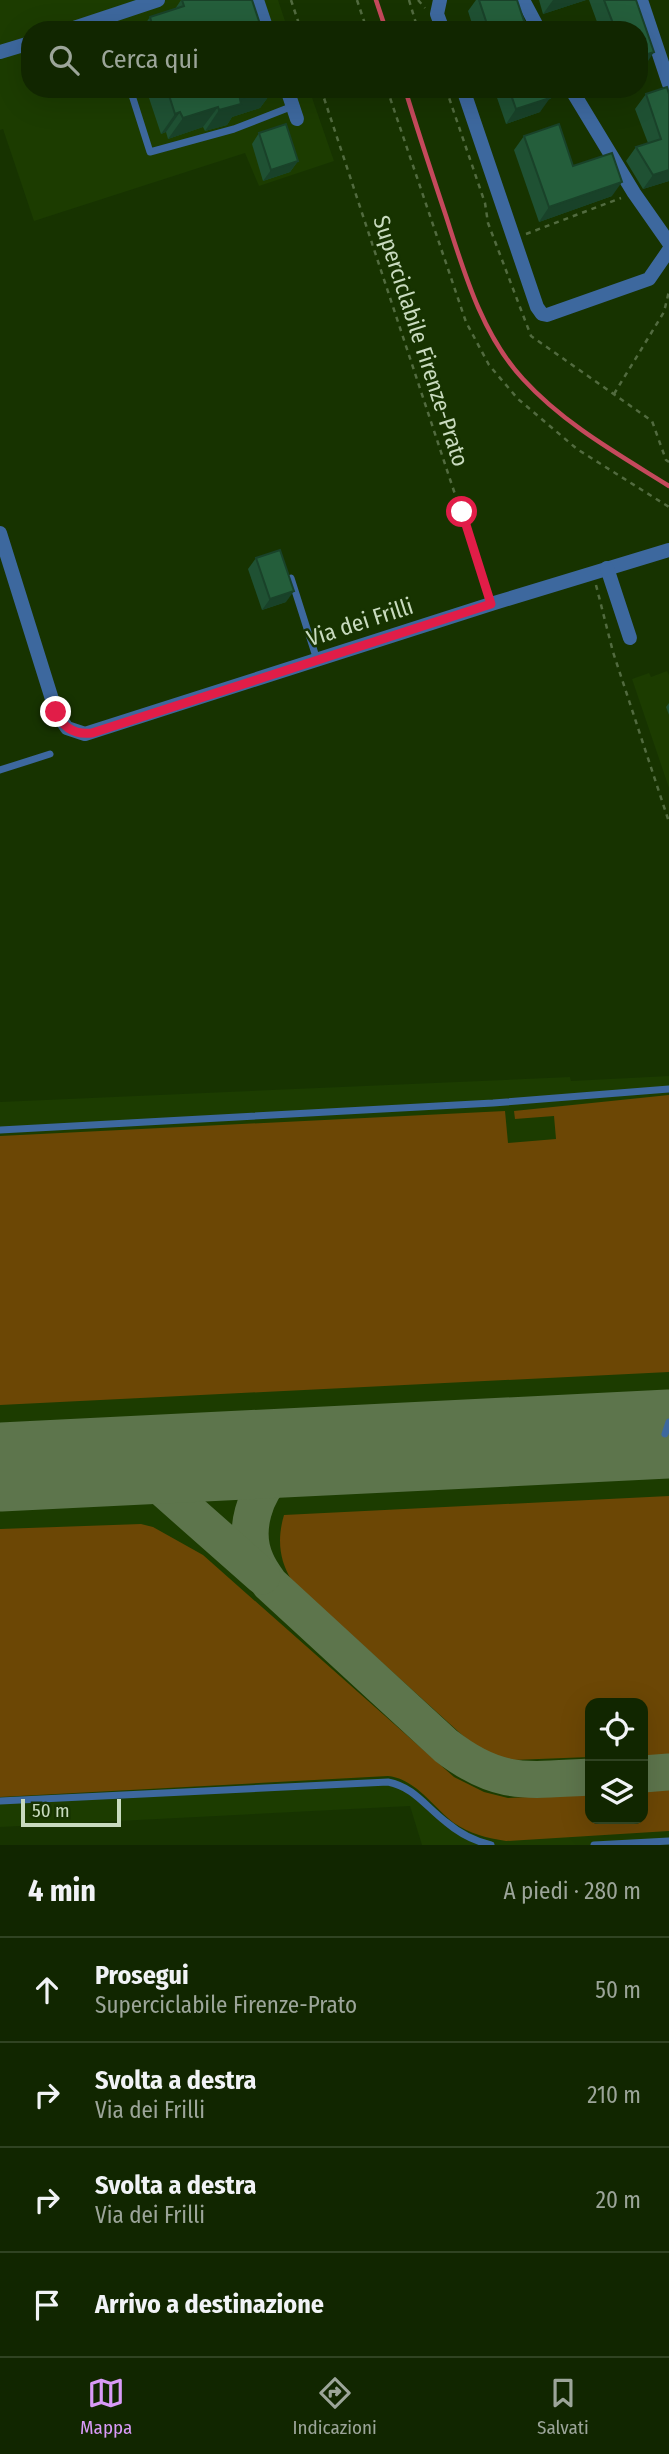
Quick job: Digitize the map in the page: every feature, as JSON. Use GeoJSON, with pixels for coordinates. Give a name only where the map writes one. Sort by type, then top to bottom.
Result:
{"type":"FeatureCollection","features":[{"type":"Feature","properties":{"kind":"street"},"geometry":{"type":"LineString","coordinates":[[113,21],[158,0]]}},
{"type":"Feature","properties":{"kind":"street"},"geometry":{"type":"LineString","coordinates":[[257,0],[264,21]]}},
{"type":"Feature","properties":{"kind":"street"},"geometry":{"type":"LineString","coordinates":[[440,0],[437,14],[440,21]]}},
{"type":"Feature","properties":{"kind":"street"},"geometry":{"type":"LineString","coordinates":[[523,0],[534,21]]}},
{"type":"Feature","properties":{"kind":"street"},"geometry":{"type":"LineString","coordinates":[[641,0],[669,84]]}},
{"type":"Feature","properties":{"kind":"street"},"geometry":{"type":"LineString","coordinates":[[0,52],[21,46]]}},
{"type":"Feature","properties":{"kind":"street"},"geometry":{"type":"LineString","coordinates":[[290,98],[295,113]]}},
{"type":"Feature","properties":{"kind":"street"},"geometry":{"type":"LineString","coordinates":[[466,98],[540,313],[546,315],[649,279],[669,250]]}},
{"type":"Feature","properties":{"kind":"street"},"geometry":{"type":"LineString","coordinates":[[576,98],[634,193],[669,243]]}},
{"type":"Feature","properties":{"kind":"street","name":"Via dei Frilli"},"geometry":{"type":"LineString","coordinates":[[0,533],[53,705],[59,720],[78,733],[92,733],[491,604],[669,550]]}},
{"type":"Feature","properties":{"kind":"street"},"geometry":{"type":"LineString","coordinates":[[600,570],[630,638]]}},
{"type":"Feature","properties":{"kind":"lane"},"geometry":{"type":"LineString","coordinates":[[133,98],[150,152],[295,113]]}},
{"type":"Feature","properties":{"kind":"lane"},"geometry":{"type":"LineString","coordinates":[[291,578],[317,660]]}},
{"type":"Feature","properties":{"kind":"lane"},"geometry":{"type":"LineString","coordinates":[[0,770],[50,754]]}},
{"type":"Feature","properties":{"kind":"lane"},"geometry":{"type":"LineString","coordinates":[[0,1130],[493,1104],[669,1089]]}},
{"type":"Feature","properties":{"kind":"lane"},"geometry":{"type":"LineString","coordinates":[[665,1434],[669,1422]]}},
{"type":"Feature","properties":{"kind":"lane"},"geometry":{"type":"LineString","coordinates":[[0,1801],[388,1782],[400,1784],[413,1791],[445,1822],[463,1835],[491,1845]]}},
{"type":"Feature","properties":{"kind":"lane"},"geometry":{"type":"LineString","coordinates":[[594,1845],[669,1841]]}},
{"type":"Feature","properties":{"kind":"path"},"geometry":{"type":"LineString","coordinates":[[291,0],[298,21]]}},
{"type":"Feature","properties":{"kind":"path"},"geometry":{"type":"LineString","coordinates":[[357,0],[364,21]]}},
{"type":"Feature","properties":{"kind":"path"},"geometry":{"type":"LineString","coordinates":[[409,0],[415,21]]}},
{"type":"Feature","properties":{"kind":"path","name":"Superciclabile Firenze-Prato"},"geometry":{"type":"LineString","coordinates":[[324,98],[491,604]]}},
{"type":"Feature","properties":{"kind":"path"},"geometry":{"type":"LineString","coordinates":[[390,98],[466,322],[489,365],[518,399],[577,449],[669,507]]}},
{"type":"Feature","properties":{"kind":"path"},"geometry":{"type":"LineString","coordinates":[[496,243],[634,193]]}},
{"type":"Feature","properties":{"kind":"path"},"geometry":{"type":"LineString","coordinates":[[614,394],[664,312],[669,290]]}},
{"type":"Feature","properties":{"kind":"path"},"geometry":{"type":"LineString","coordinates":[[652,421],[669,462]]}},
{"type":"Feature","properties":{"kind":"path"},"geometry":{"type":"LineString","coordinates":[[600,570],[613,652],[669,822]]}},
{"type":"Feature","properties":{"kind":"shaded area"},"geometry":{"type":"Polygon","coordinates":[[[0,0],[278,0],[285,21],[21,21],[21,98],[312,98],[334,161],[259,186],[245,153],[34,221],[3,129],[0,130],[0,0]]]}},
{"type":"Feature","properties":{"kind":"shaded area"},"geometry":{"type":"Polygon","coordinates":[[[667,671],[669,788],[632,679],[649,673],[651,677],[667,671]]]}},
{"type":"Feature","properties":{"kind":"shaded area"},"geometry":{"type":"Polygon","coordinates":[[[669,1076],[669,1845],[422,1845],[410,1806],[0,1827],[0,1102],[570,1077],[571,1081],[669,1076]]]}},
{"type":"Feature","properties":{"kind":"shaded area"},"geometry":{"type":"Polygon","coordinates":[[[669,1095],[669,1372],[0,1405],[0,1136],[505,1111],[508,1143],[556,1139],[554,1116],[515,1119],[514,1111],[669,1095]]]}},
{"type":"Feature","properties":{"kind":"shaded area"},"geometry":{"type":"Polygon","coordinates":[[[669,1496],[669,1755],[648,1756],[648,1698],[585,1698],[585,1757],[513,1760],[482,1753],[292,1581],[280,1549],[284,1515],[669,1496]]]}},
{"type":"Feature","properties":{"kind":"shaded area"},"geometry":{"type":"Polygon","coordinates":[[[141,1524],[153,1527],[203,1555],[454,1777],[484,1792],[508,1798],[585,1794],[585,1824],[648,1824],[648,1791],[669,1790],[669,1831],[499,1840],[460,1827],[416,1788],[398,1778],[388,1776],[0,1797],[0,1529],[141,1524]]]}},
{"type":"Feature","properties":{"kind":"building"},"geometry":{"type":"Polygon","coordinates":[[[182,0],[252,0],[259,21],[151,21],[150,17],[184,6],[182,0]]]}},
{"type":"Feature","properties":{"kind":"building"},"geometry":{"type":"Polygon","coordinates":[[[479,0],[517,0],[524,21],[486,21],[479,0]]]}},
{"type":"Feature","properties":{"kind":"building"},"geometry":{"type":"Polygon","coordinates":[[[604,0],[636,0],[643,21],[612,21],[604,0]]]}},
{"type":"Feature","properties":{"kind":"building"},"geometry":{"type":"Polygon","coordinates":[[[648,35],[654,52],[648,54],[648,35]]]}},
{"type":"Feature","properties":{"kind":"building"},"geometry":{"type":"Polygon","coordinates":[[[667,87],[669,94],[669,170],[653,175],[636,147],[661,139],[648,93],[667,87]]]}},
{"type":"Feature","properties":{"kind":"building"},"geometry":{"type":"Polygon","coordinates":[[[170,98],[243,98],[240,99],[241,104],[219,110],[218,107],[183,118],[180,112],[175,114],[170,98]]]}},
{"type":"Feature","properties":{"kind":"building"},"geometry":{"type":"Polygon","coordinates":[[[512,98],[550,98],[516,109],[512,98]]]}},
{"type":"Feature","properties":{"kind":"building"},"geometry":{"type":"Polygon","coordinates":[[[286,124],[298,161],[271,170],[259,133],[286,124]]]}},
{"type":"Feature","properties":{"kind":"building"},"geometry":{"type":"Polygon","coordinates":[[[559,124],[573,166],[612,153],[622,182],[549,207],[524,136],[559,124]]]}},
{"type":"Feature","properties":{"kind":"building"},"geometry":{"type":"Polygon","coordinates":[[[280,550],[294,591],[270,599],[256,558],[280,550]]]}},
{"type":"Feature","properties":{"kind":"waterway"},"geometry":{"type":"LineString","coordinates":[[376,0],[383,21]]}},
{"type":"Feature","properties":{"kind":"waterway"},"geometry":{"type":"LineString","coordinates":[[408,98],[467,281],[496,343],[523,379],[556,410],[611,450],[669,486]]}},
{"type":"Feature","properties":{"kind":"taxiway"},"geometry":{"type":"LineString","coordinates":[[312,1451],[282,1468],[270,1479],[253,1512],[250,1537],[252,1549],[270,1584],[446,1746],[465,1759],[482,1769],[514,1778],[585,1777]]}},
{"type":"Feature","properties":{"kind":"taxiway"},"geometry":{"type":"LineString","coordinates":[[56,1464],[121,1471],[158,1484],[262,1576]]}},
{"type":"Feature","properties":{"kind":"taxiway"},"geometry":{"type":"LineString","coordinates":[[648,1774],[669,1772]]}},
{"type":"Feature","properties":{"kind":"runway"},"geometry":{"type":"LineString","coordinates":[[0,1467],[669,1434]]}},
{"type":"Feature","properties":{"kind":"route"},"geometry":{"type":"LineString","coordinates":[[56,712],[59,720],[72,731],[92,733],[491,604],[462,512]]}}]}
